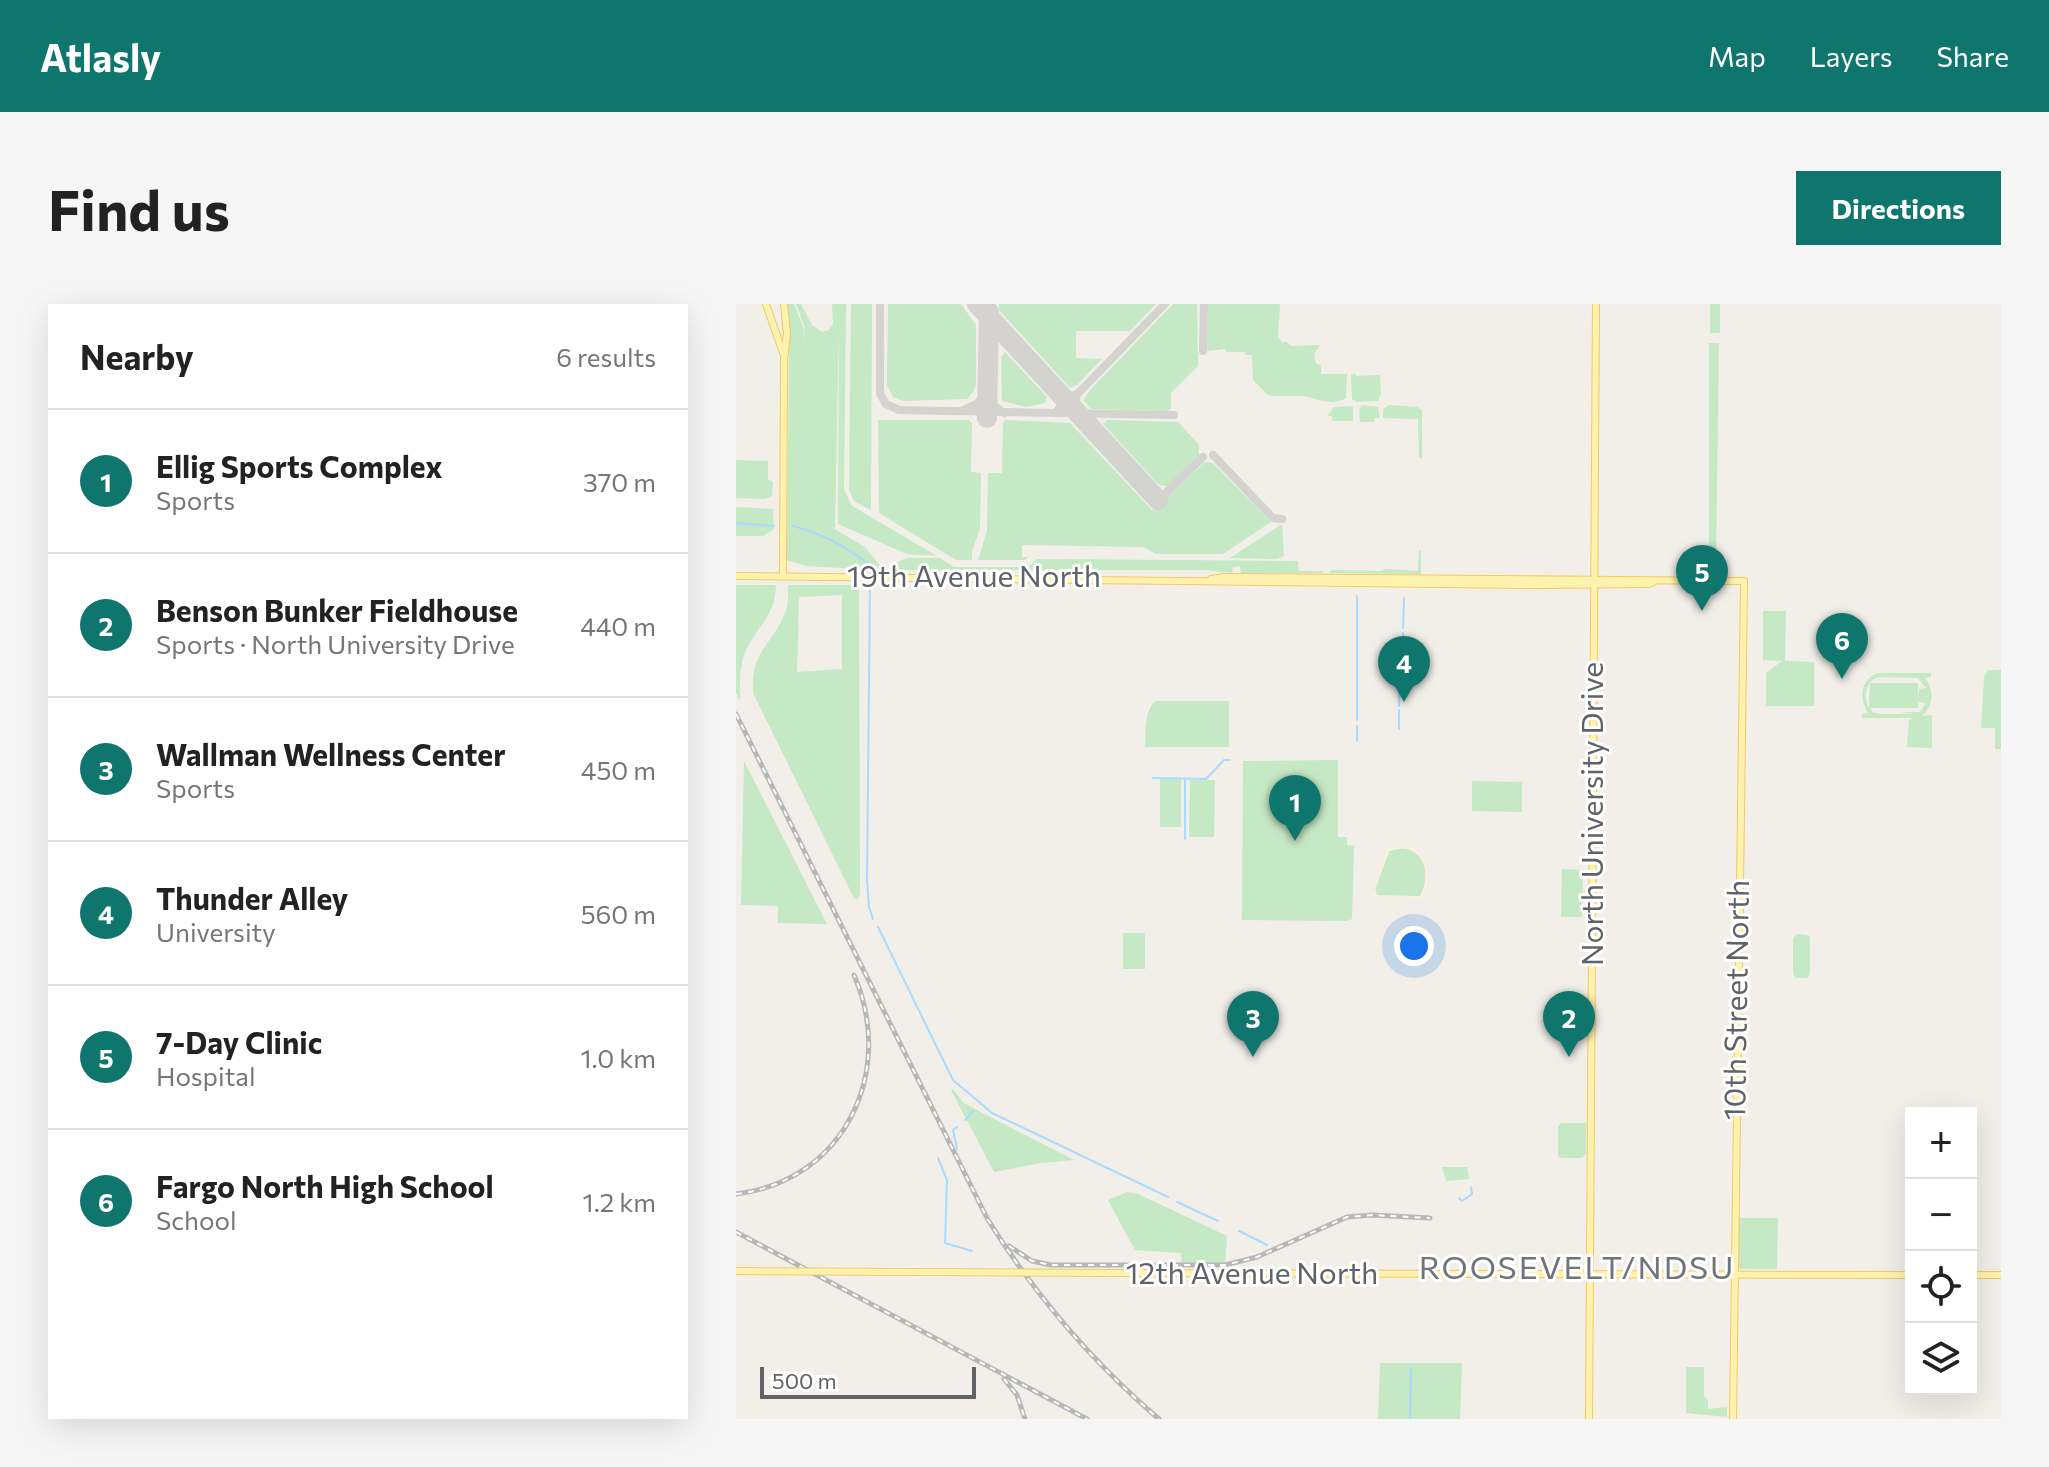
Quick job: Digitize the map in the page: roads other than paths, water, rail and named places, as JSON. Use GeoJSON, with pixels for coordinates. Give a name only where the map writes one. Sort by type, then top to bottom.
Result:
{"type":"FeatureCollection","features":[{"type":"Feature","properties":{"kind":"main road"},"geometry":{"type":"LineString","coordinates":[[766,304],[784,359]]}},
{"type":"Feature","properties":{"kind":"main road"},"geometry":{"type":"LineString","coordinates":[[783,576],[784,359],[787,334],[784,304]]}},
{"type":"Feature","properties":{"kind":"main road","name":"North University Drive"},"geometry":{"type":"LineString","coordinates":[[1589,1419],[1596,304]]}},
{"type":"Feature","properties":{"kind":"main road","name":"19th Avenue North"},"geometry":{"type":"LineString","coordinates":[[736,576],[1502,578],[1594,582]]}},
{"type":"Feature","properties":{"kind":"main road"},"geometry":{"type":"LineString","coordinates":[[1468,584],[1500,582],[1502,578]]}},
{"type":"Feature","properties":{"kind":"main road","name":"19th Avenue North"},"geometry":{"type":"LineString","coordinates":[[1211,579],[1224,582],[1468,584],[1649,579],[1744,581]]}},
{"type":"Feature","properties":{"kind":"main road","name":"10th Street North"},"geometry":{"type":"LineString","coordinates":[[1733,1419],[1744,581]]}},
{"type":"Feature","properties":{"kind":"main road","name":"12th Avenue North"},"geometry":{"type":"LineString","coordinates":[[736,1271],[1905,1275]]}},
{"type":"Feature","properties":{"kind":"main road"},"geometry":{"type":"LineString","coordinates":[[1977,1275],[2001,1275]]}},
{"type":"Feature","properties":{"kind":"waterway"},"geometry":{"type":"LineString","coordinates":[[736,523],[774,526]]}},
{"type":"Feature","properties":{"kind":"waterway"},"geometry":{"type":"LineString","coordinates":[[793,526],[844,547],[870,566],[870,570]]}},
{"type":"Feature","properties":{"kind":"waterway"},"geometry":{"type":"LineString","coordinates":[[870,584],[867,880],[873,919]]}},
{"type":"Feature","properties":{"kind":"waterway"},"geometry":{"type":"LineString","coordinates":[[1357,596],[1357,720]]}},
{"type":"Feature","properties":{"kind":"waterway"},"geometry":{"type":"LineString","coordinates":[[1403,628],[1404,598]]}},
{"type":"Feature","properties":{"kind":"waterway"},"geometry":{"type":"LineString","coordinates":[[1403,633],[1403,663]]}},
{"type":"Feature","properties":{"kind":"waterway"},"geometry":{"type":"LineString","coordinates":[[1399,706],[1400,676]]}},
{"type":"Feature","properties":{"kind":"waterway"},"geometry":{"type":"LineString","coordinates":[[1399,710],[1399,729]]}},
{"type":"Feature","properties":{"kind":"waterway"},"geometry":{"type":"LineString","coordinates":[[1357,726],[1357,741]]}},
{"type":"Feature","properties":{"kind":"waterway"},"geometry":{"type":"LineString","coordinates":[[1153,778],[1206,779],[1224,760],[1230,760]]}},
{"type":"Feature","properties":{"kind":"waterway"},"geometry":{"type":"LineString","coordinates":[[1185,780],[1185,839]]}},
{"type":"Feature","properties":{"kind":"waterway"},"geometry":{"type":"LineString","coordinates":[[878,927],[953,1080],[992,1113],[1168,1197]]}},
{"type":"Feature","properties":{"kind":"waterway"},"geometry":{"type":"LineString","coordinates":[[965,1120],[973,1111]]}},
{"type":"Feature","properties":{"kind":"waterway"},"geometry":{"type":"LineString","coordinates":[[957,1127],[953,1130],[957,1149]]}},
{"type":"Feature","properties":{"kind":"waterway"},"geometry":{"type":"LineString","coordinates":[[938,1158],[947,1180],[945,1243],[972,1251]]}},
{"type":"Feature","properties":{"kind":"waterway"},"geometry":{"type":"LineString","coordinates":[[1459,1198],[1462,1201],[1472,1194],[1471,1187]]}},
{"type":"Feature","properties":{"kind":"waterway"},"geometry":{"type":"LineString","coordinates":[[1177,1202],[1218,1221]]}},
{"type":"Feature","properties":{"kind":"waterway"},"geometry":{"type":"LineString","coordinates":[[1239,1231],[1267,1245]]}},
{"type":"Feature","properties":{"kind":"waterway"},"geometry":{"type":"LineString","coordinates":[[1410,1419],[1411,1368]]}},
{"type":"Feature","properties":{"kind":"railway"},"geometry":{"type":"LineString","coordinates":[[736,714],[988,1220],[1025,1275],[1066,1326],[1110,1374],[1159,1419]]}},
{"type":"Feature","properties":{"kind":"railway"},"geometry":{"type":"LineString","coordinates":[[736,1194],[774,1185],[806,1168],[832,1144],[852,1116],[864,1083],[869,1048],[865,1011],[854,975]]}},
{"type":"Feature","properties":{"kind":"railway"},"geometry":{"type":"LineString","coordinates":[[1009,1246],[1032,1261],[1051,1265],[1225,1265],[1257,1257],[1347,1217],[1430,1218]]}},
{"type":"Feature","properties":{"kind":"railway"},"geometry":{"type":"LineString","coordinates":[[736,1232],[1087,1419]]}},
{"type":"Feature","properties":{"kind":"railway"},"geometry":{"type":"LineString","coordinates":[[1004,1379],[1017,1395],[1025,1419]]}},
{"type":"Feature","properties":{"kind":"place","name":"7-Day Clinic"},"geometry":{"type":"Point","coordinates":[1702,611]}},
{"type":"Feature","properties":{"kind":"place","name":"Fargo North High School"},"geometry":{"type":"Point","coordinates":[1842,679]}},
{"type":"Feature","properties":{"kind":"place","name":"Thunder Alley"},"geometry":{"type":"Point","coordinates":[1404,702]}},
{"type":"Feature","properties":{"kind":"place","name":"Ellig Sports Complex"},"geometry":{"type":"Point","coordinates":[1295,841]}},
{"type":"Feature","properties":{"kind":"place","name":"Wallman Wellness Center"},"geometry":{"type":"Point","coordinates":[1253,1057]}},
{"type":"Feature","properties":{"kind":"place","name":"Benson Bunker Fieldhouse"},"geometry":{"type":"Point","coordinates":[1569,1057]}},
{"type":"Feature","properties":{"kind":"district","name":"ROOSEVELT/NDSU"},"geometry":{"type":"Point","coordinates":[1577,1268]}}]}
